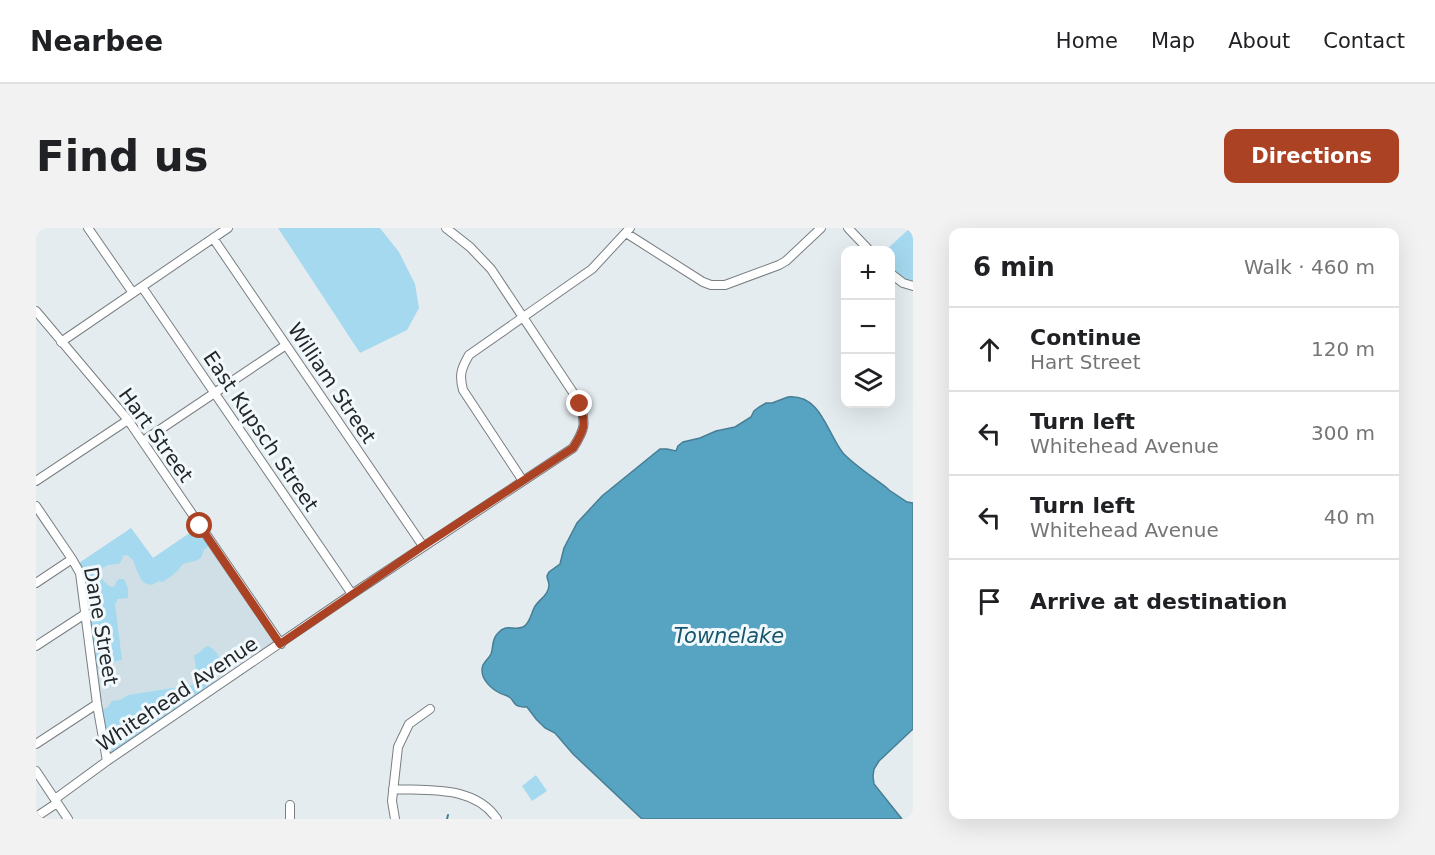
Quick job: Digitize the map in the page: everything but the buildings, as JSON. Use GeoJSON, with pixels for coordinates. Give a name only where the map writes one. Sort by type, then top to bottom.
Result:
{"type":"FeatureCollection","features":[{"type":"Feature","properties":{"kind":"street"},"geometry":{"type":"LineString","coordinates":[[88,228],[133,293]]}},
{"type":"Feature","properties":{"kind":"street"},"geometry":{"type":"LineString","coordinates":[[61,342],[228,228]]}},
{"type":"Feature","properties":{"kind":"street","name":"Whitehead Avenue"},"geometry":{"type":"LineString","coordinates":[[36,817],[107,761],[423,546],[573,448],[582,434],[584,420],[580,404],[490,270],[470,247],[446,228]]}},
{"type":"Feature","properties":{"kind":"street"},"geometry":{"type":"LineString","coordinates":[[523,481],[463,390],[460,378],[469,355],[592,268],[628,230],[694,277],[703,282],[725,285],[786,261],[821,228]]}},
{"type":"Feature","properties":{"kind":"street"},"geometry":{"type":"LineString","coordinates":[[848,228],[865,246]]}},
{"type":"Feature","properties":{"kind":"street","name":"William Street"},"geometry":{"type":"LineString","coordinates":[[213,238],[423,546]]}},
{"type":"Feature","properties":{"kind":"street"},"geometry":{"type":"LineString","coordinates":[[895,276],[903,283],[913,286]]}},
{"type":"Feature","properties":{"kind":"street","name":"East Kupsch Street"},"geometry":{"type":"LineString","coordinates":[[142,287],[352,594]]}},
{"type":"Feature","properties":{"kind":"street","name":"Hart Street"},"geometry":{"type":"LineString","coordinates":[[36,311],[128,420],[280,644]]}},
{"type":"Feature","properties":{"kind":"street"},"geometry":{"type":"LineString","coordinates":[[143,441],[286,345]]}},
{"type":"Feature","properties":{"kind":"street"},"geometry":{"type":"LineString","coordinates":[[36,481],[128,420]]}},
{"type":"Feature","properties":{"kind":"street","name":"Dane Street"},"geometry":{"type":"LineString","coordinates":[[36,506],[80,573],[107,761]]}},
{"type":"Feature","properties":{"kind":"street"},"geometry":{"type":"LineString","coordinates":[[36,583],[72,559]]}},
{"type":"Feature","properties":{"kind":"street"},"geometry":{"type":"LineString","coordinates":[[36,646],[85,614]]}},
{"type":"Feature","properties":{"kind":"street"},"geometry":{"type":"LineString","coordinates":[[36,744],[97,704]]}},
{"type":"Feature","properties":{"kind":"street"},"geometry":{"type":"LineString","coordinates":[[395,819],[392,801],[398,747],[409,724],[430,709]]}},
{"type":"Feature","properties":{"kind":"street"},"geometry":{"type":"LineString","coordinates":[[36,771],[68,819]]}},
{"type":"Feature","properties":{"kind":"street"},"geometry":{"type":"LineString","coordinates":[[393,789],[454,792],[470,796],[486,806],[497,819]]}},
{"type":"Feature","properties":{"kind":"street"},"geometry":{"type":"LineString","coordinates":[[290,805],[290,819]]}},
{"type":"Feature","properties":{"kind":"shaded area"},"geometry":{"type":"Polygon","coordinates":[[[278,228],[380,228],[399,252],[415,284],[419,308],[407,330],[360,353],[278,228]]]}},
{"type":"Feature","properties":{"kind":"shaded area"},"geometry":{"type":"Polygon","coordinates":[[[910,228],[913,228],[913,286],[895,275],[895,246],[890,246],[910,228]]]}},
{"type":"Feature","properties":{"kind":"shaded area"},"geometry":{"type":"Polygon","coordinates":[[[200,526],[281,644],[107,761],[80,573],[131,528],[153,558],[200,526]]]}},
{"type":"Feature","properties":{"kind":"shaded area"},"geometry":{"type":"Polygon","coordinates":[[[200,526],[212,543],[204,550],[201,558],[182,565],[163,582],[159,581],[152,585],[143,582],[133,560],[127,555],[123,556],[119,564],[103,568],[102,579],[111,587],[115,586],[119,579],[124,579],[128,588],[128,598],[117,599],[115,603],[122,660],[110,666],[93,668],[76,565],[131,528],[153,558],[200,526]]]}},
{"type":"Feature","properties":{"kind":"shaded area"},"geometry":{"type":"Polygon","coordinates":[[[208,646],[218,656],[215,677],[217,687],[107,761],[98,710],[107,708],[112,701],[120,700],[128,695],[198,684],[194,655],[208,646]]]}},
{"type":"Feature","properties":{"kind":"shaded area"},"geometry":{"type":"Polygon","coordinates":[[[536,775],[547,791],[532,801],[522,786],[536,775]]]}},
{"type":"Feature","properties":{"kind":"water","name":"Townelake"},"geometry":{"type":"Polygon","coordinates":[[[788,397],[799,398],[816,408],[837,445],[848,458],[889,490],[907,502],[913,503],[913,729],[879,761],[873,776],[874,784],[902,819],[642,819],[573,754],[555,733],[545,728],[527,707],[517,706],[509,697],[488,684],[483,675],[483,665],[491,654],[496,636],[501,630],[520,628],[527,623],[536,605],[547,592],[549,585],[547,576],[560,564],[564,548],[577,523],[602,496],[660,449],[676,451],[683,442],[735,427],[751,417],[754,411],[766,403],[788,397]]]}},
{"type":"Feature","properties":{"kind":"waterway"},"geometry":{"type":"LineString","coordinates":[[447,819],[448,815]]}},
{"type":"Feature","properties":{"kind":"route"},"geometry":{"type":"LineString","coordinates":[[200,526],[280,644],[423,546],[573,448],[582,434],[584,420],[580,404]]}}]}
